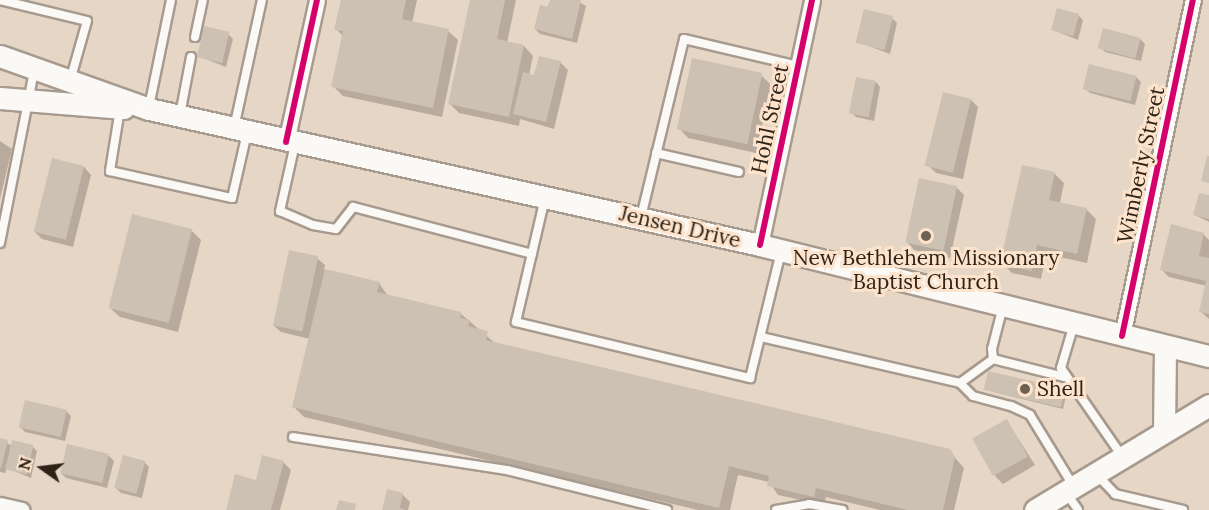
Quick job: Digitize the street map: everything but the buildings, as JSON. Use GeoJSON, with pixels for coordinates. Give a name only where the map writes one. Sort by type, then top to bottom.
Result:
{"type":"FeatureCollection","features":[{"type":"Feature","properties":{"kind":"main road","name":"Jensen Drive"},"geometry":{"type":"LineString","coordinates":[[0,56],[149,109],[290,143],[545,196],[782,250],[1209,356]]}},
{"type":"Feature","properties":{"kind":"main road","name":"Jensen Drive"},"geometry":{"type":"LineString","coordinates":[[0,98],[29,103],[149,109]]}},
{"type":"Feature","properties":{"kind":"main road"},"geometry":{"type":"LineString","coordinates":[[1164,432],[1165,346]]}},
{"type":"Feature","properties":{"kind":"main road"},"geometry":{"type":"LineString","coordinates":[[1035,510],[1209,405]]}},
{"type":"Feature","properties":{"kind":"street"},"geometry":{"type":"LineString","coordinates":[[290,143],[316,0]]}},
{"type":"Feature","properties":{"kind":"street","name":"Hohl Street"},"geometry":{"type":"LineString","coordinates":[[760,245],[812,0]]}},
{"type":"Feature","properties":{"kind":"street","name":"Wimberly Street"},"geometry":{"type":"LineString","coordinates":[[1122,336],[1193,0]]}},
{"type":"Feature","properties":{"kind":"street"},"geometry":{"type":"LineString","coordinates":[[0,505],[21,510]]}},
{"type":"Feature","properties":{"kind":"lane"},"geometry":{"type":"LineString","coordinates":[[0,0],[87,21],[70,82]]}},
{"type":"Feature","properties":{"kind":"lane"},"geometry":{"type":"LineString","coordinates":[[149,109],[171,0]]}},
{"type":"Feature","properties":{"kind":"lane"},"geometry":{"type":"LineString","coordinates":[[195,37],[203,0]]}},
{"type":"Feature","properties":{"kind":"lane"},"geometry":{"type":"LineString","coordinates":[[121,108],[110,171],[232,198],[240,131],[262,0]]}},
{"type":"Feature","properties":{"kind":"lane"},"geometry":{"type":"LineString","coordinates":[[641,218],[684,39],[798,66]]}},
{"type":"Feature","properties":{"kind":"lane"},"geometry":{"type":"LineString","coordinates":[[179,116],[191,57]]}},
{"type":"Feature","properties":{"kind":"lane"},"geometry":{"type":"LineString","coordinates":[[0,243],[34,69]]}},
{"type":"Feature","properties":{"kind":"lane"},"geometry":{"type":"LineString","coordinates":[[290,143],[280,211],[313,225],[336,230],[353,207],[532,254]]}},
{"type":"Feature","properties":{"kind":"lane"},"geometry":{"type":"LineString","coordinates":[[656,153],[739,172]]}},
{"type":"Feature","properties":{"kind":"lane"},"geometry":{"type":"LineString","coordinates":[[545,196],[516,322],[750,378],[782,250]]}},
{"type":"Feature","properties":{"kind":"lane"},"geometry":{"type":"LineString","coordinates":[[993,359],[992,349],[1003,306]]}},
{"type":"Feature","properties":{"kind":"lane"},"geometry":{"type":"LineString","coordinates":[[1074,324],[1061,368],[1064,377],[1122,458]]}},
{"type":"Feature","properties":{"kind":"lane"},"geometry":{"type":"LineString","coordinates":[[761,337],[960,383],[973,396],[1030,415],[1070,490],[1078,510]]}},
{"type":"Feature","properties":{"kind":"lane"},"geometry":{"type":"LineString","coordinates":[[993,359],[1064,377]]}},
{"type":"Feature","properties":{"kind":"lane"},"geometry":{"type":"LineString","coordinates":[[960,383],[993,359]]}},
{"type":"Feature","properties":{"kind":"lane"},"geometry":{"type":"LineString","coordinates":[[293,436],[507,470],[667,510]]}},
{"type":"Feature","properties":{"kind":"lane"},"geometry":{"type":"LineString","coordinates":[[1096,474],[1114,494],[1183,510]]}},
{"type":"Feature","properties":{"kind":"lane"},"geometry":{"type":"LineString","coordinates":[[776,510],[809,504],[842,510]]}},
{"type":"Feature","properties":{"kind":"cycle path"},"geometry":{"type":"LineString","coordinates":[[286,142],[317,0]]}},
{"type":"Feature","properties":{"kind":"cycle path"},"geometry":{"type":"LineString","coordinates":[[760,245],[812,0]]}},
{"type":"Feature","properties":{"kind":"cycle path"},"geometry":{"type":"LineString","coordinates":[[1122,336],[1193,0]]}},
{"type":"Feature","properties":{"kind":"place","name":"New Bethlehem Missionary Baptist Church"},"geometry":{"type":"Point","coordinates":[926,236]}},
{"type":"Feature","properties":{"kind":"place","name":"Shell"},"geometry":{"type":"Point","coordinates":[1025,389]}}]}
